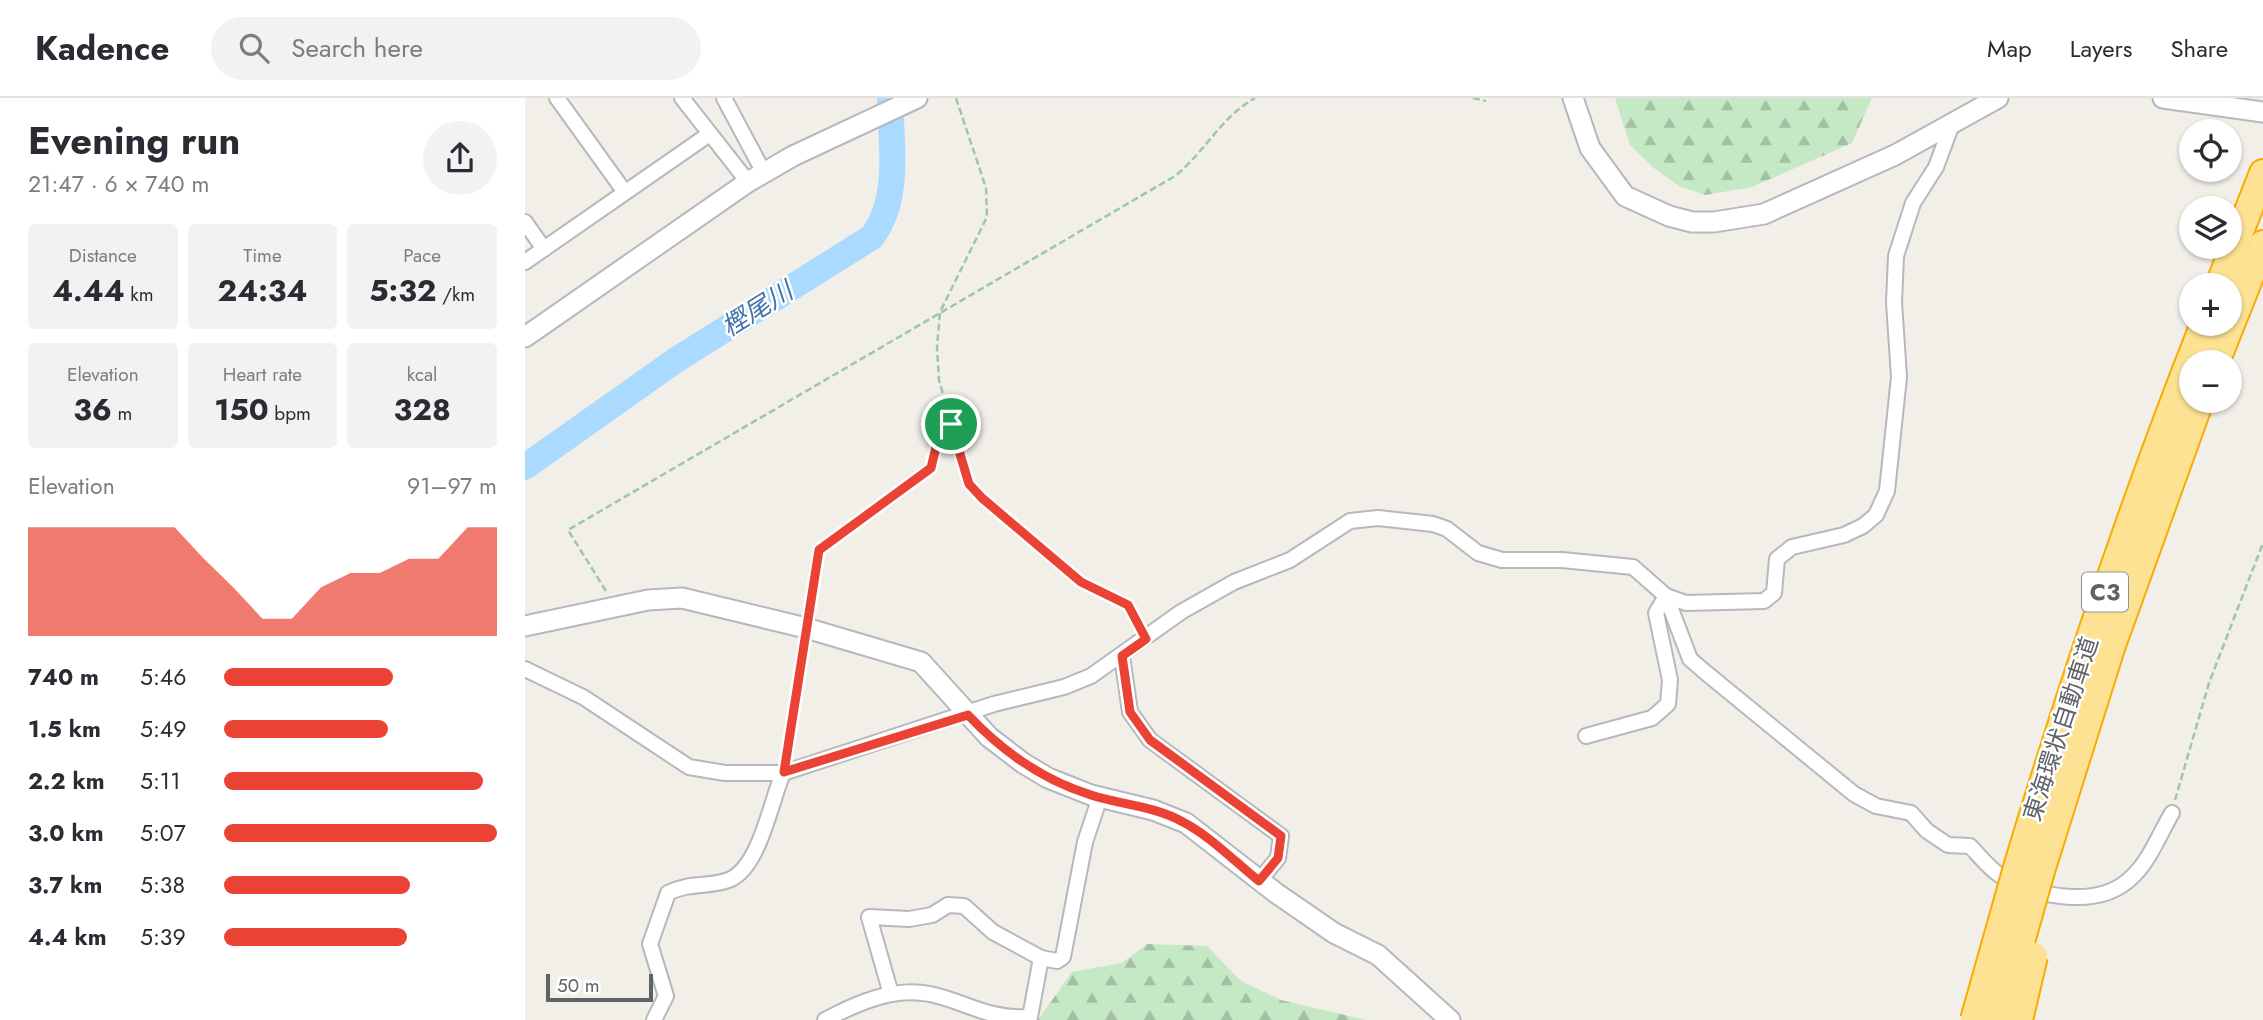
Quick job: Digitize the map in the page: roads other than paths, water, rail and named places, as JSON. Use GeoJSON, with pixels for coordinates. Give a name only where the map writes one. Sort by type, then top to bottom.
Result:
{"type":"FeatureCollection","features":[{"type":"Feature","properties":{"kind":"highway"},"geometry":{"type":"LineString","coordinates":[[2224,273],[2263,173]]}},
{"type":"Feature","properties":{"kind":"highway"},"geometry":{"type":"LineString","coordinates":[[2221,350],[2263,244]]}},
{"type":"Feature","properties":{"kind":"highway","name":"東海環状自動車道"},"geometry":{"type":"LineString","coordinates":[[1974,1020],[2037,871],[2059,730],[2131,516],[2198,336]]}},
{"type":"Feature","properties":{"kind":"highway","name":"東海環状自動車道"},"geometry":{"type":"LineString","coordinates":[[1999,1020],[2037,871],[2111,648],[2196,413]]}},
{"type":"Feature","properties":{"kind":"highway"},"geometry":{"type":"LineString","coordinates":[[2019,1020],[2037,871]]}},
{"type":"Feature","properties":{"kind":"street"},"geometry":{"type":"LineString","coordinates":[[557,98],[624,191]]}},
{"type":"Feature","properties":{"kind":"street"},"geometry":{"type":"LineString","coordinates":[[682,98],[708,135],[756,178]]}},
{"type":"Feature","properties":{"kind":"street"},"geometry":{"type":"LineString","coordinates":[[724,98],[756,178]]}},
{"type":"Feature","properties":{"kind":"street"},"geometry":{"type":"LineString","coordinates":[[525,337],[756,178],[818,144],[917,98]]}},
{"type":"Feature","properties":{"kind":"street"},"geometry":{"type":"LineString","coordinates":[[1573,98],[1590,148],[1625,196],[1669,216],[1692,222],[1714,222],[1764,214],[1895,155],[1998,98]]}},
{"type":"Feature","properties":{"kind":"street"},"geometry":{"type":"LineString","coordinates":[[2163,98],[2262,112]]}},
{"type":"Feature","properties":{"kind":"street"},"geometry":{"type":"LineString","coordinates":[[525,669],[583,697],[689,767],[725,773],[783,772],[968,715],[994,704],[1064,687],[1091,676],[1181,612],[1234,582],[1290,560],[1350,521],[1378,518],[1433,524],[1447,529],[1478,553],[1502,559],[1562,559],[1633,567],[1666,596],[1686,603],[1764,601],[1775,593],[1777,559],[1792,547],[1844,535],[1877,515],[1887,491],[1898,399],[1896,256],[1901,231],[1913,203],[1935,167],[1952,124]]}},
{"type":"Feature","properties":{"kind":"street"},"geometry":{"type":"LineString","coordinates":[[525,262],[708,135]]}},
{"type":"Feature","properties":{"kind":"street"},"geometry":{"type":"LineString","coordinates":[[525,222],[544,249]]}},
{"type":"Feature","properties":{"kind":"street"},"geometry":{"type":"LineString","coordinates":[[1586,736],[1652,718],[1668,704],[1670,681],[1656,613],[1666,596]]}},
{"type":"Feature","properties":{"kind":"street"},"geometry":{"type":"LineString","coordinates":[[1666,596],[1690,659],[1705,672],[1854,794],[1877,806],[1911,813],[1927,831],[1948,845],[1970,846],[2000,875],[2044,892],[2080,898],[2111,891],[2133,877],[2172,813]]}},
{"type":"Feature","properties":{"kind":"street"},"geometry":{"type":"LineString","coordinates":[[525,626],[648,600],[683,598],[806,628],[921,662],[989,737],[1023,763],[1048,778],[1100,797],[1153,810],[1186,823],[1259,881],[1334,933],[1378,955],[1450,1020]]}},
{"type":"Feature","properties":{"kind":"street"},"geometry":{"type":"LineString","coordinates":[[1122,656],[1130,712],[1150,740],[1281,836],[1278,858],[1259,881]]}},
{"type":"Feature","properties":{"kind":"street"},"geometry":{"type":"LineString","coordinates":[[654,1020],[666,1013],[666,996],[650,944],[668,893],[684,884],[730,880],[743,870],[753,855],[783,772]]}},
{"type":"Feature","properties":{"kind":"street"},"geometry":{"type":"LineString","coordinates":[[891,995],[869,917],[909,919],[932,915],[948,905],[964,906],[993,932],[1041,958],[1057,961],[1063,957],[1085,842],[1100,797]]}},
{"type":"Feature","properties":{"kind":"street"},"geometry":{"type":"LineString","coordinates":[[825,1020],[857,1003],[891,995],[929,994],[989,1016],[1030,1017],[1041,958]]}},
{"type":"Feature","properties":{"kind":"waterway","name":"樫尾川"},"geometry":{"type":"LineString","coordinates":[[525,467],[676,360],[872,237],[881,222],[891,188],[890,98]]}}]}
